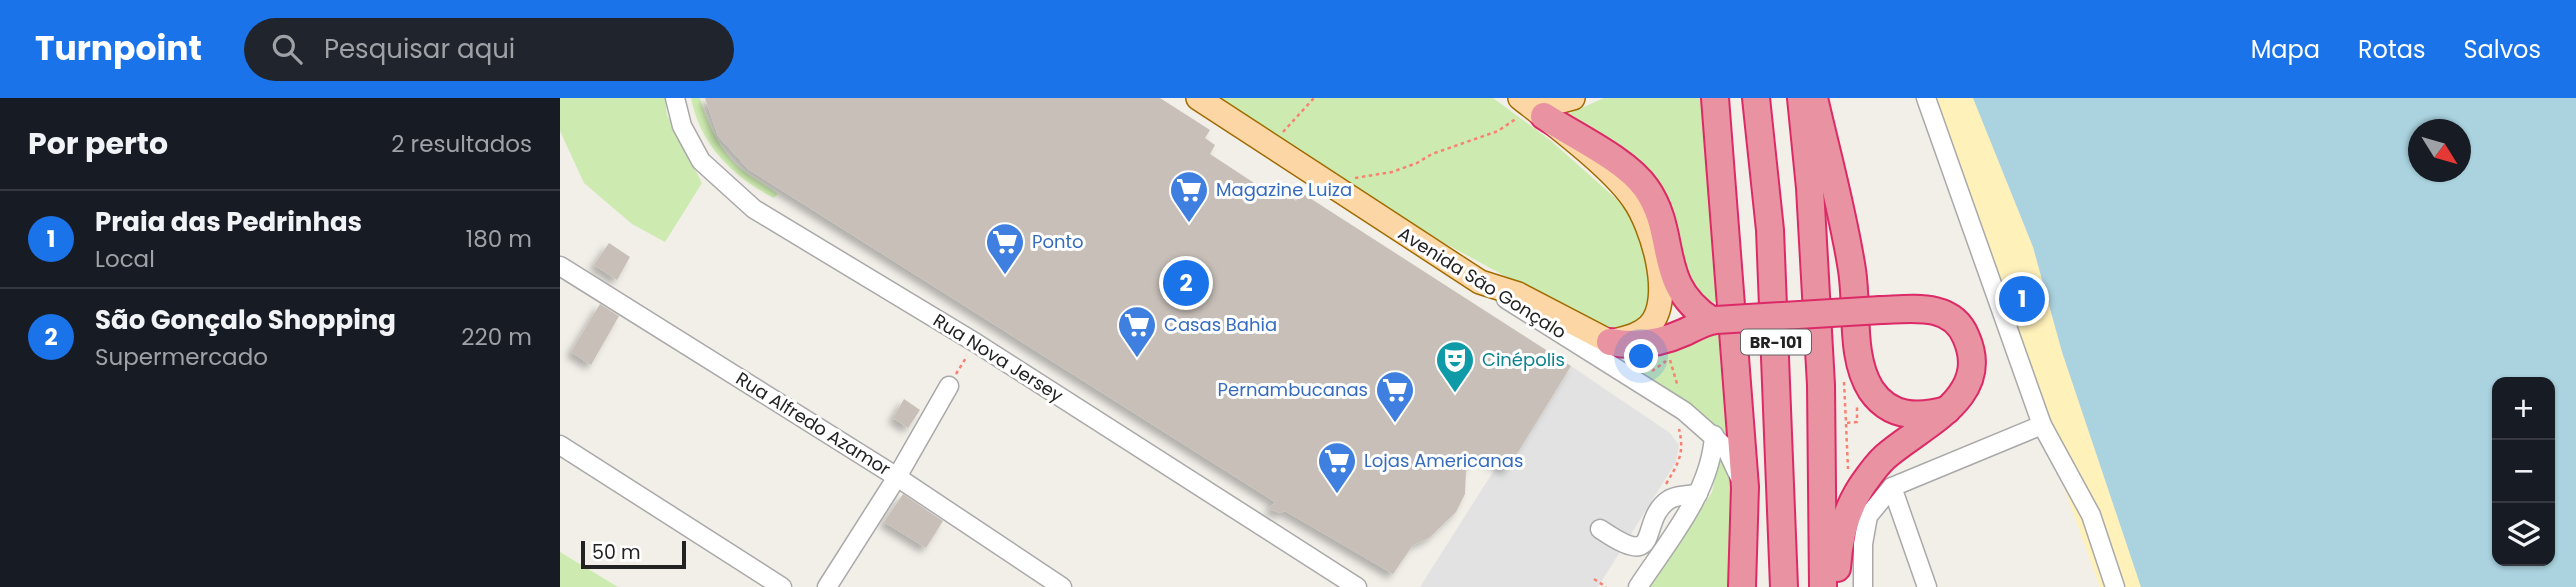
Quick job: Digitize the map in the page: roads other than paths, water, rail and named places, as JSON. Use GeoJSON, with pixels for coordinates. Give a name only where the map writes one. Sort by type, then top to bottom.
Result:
{"type":"FeatureCollection","features":[{"type":"Feature","properties":{"kind":"highway"},"geometry":{"type":"LineString","coordinates":[[1715,98],[1745,486],[1742,587]]}},
{"type":"Feature","properties":{"kind":"highway","name":"BR-101"},"geometry":{"type":"LineString","coordinates":[[1756,98],[1770,230],[1784,524],[1784,587]]}},
{"type":"Feature","properties":{"kind":"highway","name":"BR-101"},"geometry":{"type":"LineString","coordinates":[[1801,98],[1810,188],[1821,385],[1823,587]]}},
{"type":"Feature","properties":{"kind":"highway"},"geometry":{"type":"LineString","coordinates":[[1814,98],[1852,270],[1863,369],[1871,389],[1883,403],[1898,413],[1923,416],[1948,410]]}},
{"type":"Feature","properties":{"kind":"highway"},"geometry":{"type":"LineString","coordinates":[[1534,104],[1630,171],[1645,186],[1662,226],[1678,288],[1687,302],[1714,320]]}},
{"type":"Feature","properties":{"kind":"highway"},"geometry":{"type":"LineString","coordinates":[[1610,342],[1629,346],[1647,344],[1672,338],[1714,320],[1929,309],[1954,320],[1965,333],[1973,365],[1970,380],[1948,410],[1883,459],[1861,487],[1843,521],[1837,587]]}},
{"type":"Feature","properties":{"kind":"main road","name":"Avenida São Gonçalo"},"geometry":{"type":"LineString","coordinates":[[1198,98],[1272,149],[1480,282]]}},
{"type":"Feature","properties":{"kind":"main road"},"geometry":{"type":"LineString","coordinates":[[1534,104],[1573,98]]}},
{"type":"Feature","properties":{"kind":"main road"},"geometry":{"type":"LineString","coordinates":[[1480,282],[1518,294],[1610,342],[1640,334],[1657,314],[1661,297],[1657,259],[1645,220],[1633,198],[1534,104]]}},
{"type":"Feature","properties":{"kind":"street","name":"Rua Nova Jersey"},"geometry":{"type":"LineString","coordinates":[[675,98],[682,125],[701,161],[754,209],[976,343],[1357,587]]}},
{"type":"Feature","properties":{"kind":"street"},"geometry":{"type":"LineString","coordinates":[[1926,98],[2042,425],[2091,515],[2115,587]]}},
{"type":"Feature","properties":{"kind":"street","name":"Rua Alfredo Azamor"},"geometry":{"type":"LineString","coordinates":[[560,266],[897,477],[1062,587]]}},
{"type":"Feature","properties":{"kind":"street","name":"Avenida São Gonçalo"},"geometry":{"type":"LineString","coordinates":[[1480,282],[1684,411],[1726,448],[1745,486]]}},
{"type":"Feature","properties":{"kind":"street"},"geometry":{"type":"LineString","coordinates":[[827,587],[897,477],[949,386]]}},
{"type":"Feature","properties":{"kind":"street"},"geometry":{"type":"LineString","coordinates":[[1863,587],[1863,544],[1868,516],[1892,487],[2042,425]]}},
{"type":"Feature","properties":{"kind":"street"},"geometry":{"type":"LineString","coordinates":[[1625,585],[1698,494],[1711,463],[1714,435]]}},
{"type":"Feature","properties":{"kind":"street"},"geometry":{"type":"LineString","coordinates":[[560,445],[782,587]]}},
{"type":"Feature","properties":{"kind":"street"},"geometry":{"type":"LineString","coordinates":[[1892,487],[1927,587]]}},
{"type":"Feature","properties":{"kind":"street"},"geometry":{"type":"LineString","coordinates":[[1600,529],[1627,547],[1638,547],[1645,541],[1664,505],[1672,498],[1698,494]]}},
{"type":"Feature","properties":{"kind":"water"},"geometry":{"type":"Polygon","coordinates":[[[1973,98],[2576,98],[2576,587],[2141,587],[2062,352],[2033,247],[1973,98]]]}},
{"type":"Feature","properties":{"kind":"place","name":"Magazine Luiza"},"geometry":{"type":"Point","coordinates":[1189,224]}},
{"type":"Feature","properties":{"kind":"place","name":"Ponto"},"geometry":{"type":"Point","coordinates":[1005,276]}},
{"type":"Feature","properties":{"kind":"place","name":"São Gonçalo Shopping"},"geometry":{"type":"Point","coordinates":[1186,283]}},
{"type":"Feature","properties":{"kind":"place","name":"Praia das Pedrinhas"},"geometry":{"type":"Point","coordinates":[2022,299]}},
{"type":"Feature","properties":{"kind":"place","name":"Casas Bahia"},"geometry":{"type":"Point","coordinates":[1137,359]}},
{"type":"Feature","properties":{"kind":"place","name":"Cinépolis"},"geometry":{"type":"Point","coordinates":[1455,394]}},
{"type":"Feature","properties":{"kind":"place","name":"Pernambucanas"},"geometry":{"type":"Point","coordinates":[1395,424]}},
{"type":"Feature","properties":{"kind":"place","name":"Lojas Americanas"},"geometry":{"type":"Point","coordinates":[1337,495]}}]}
